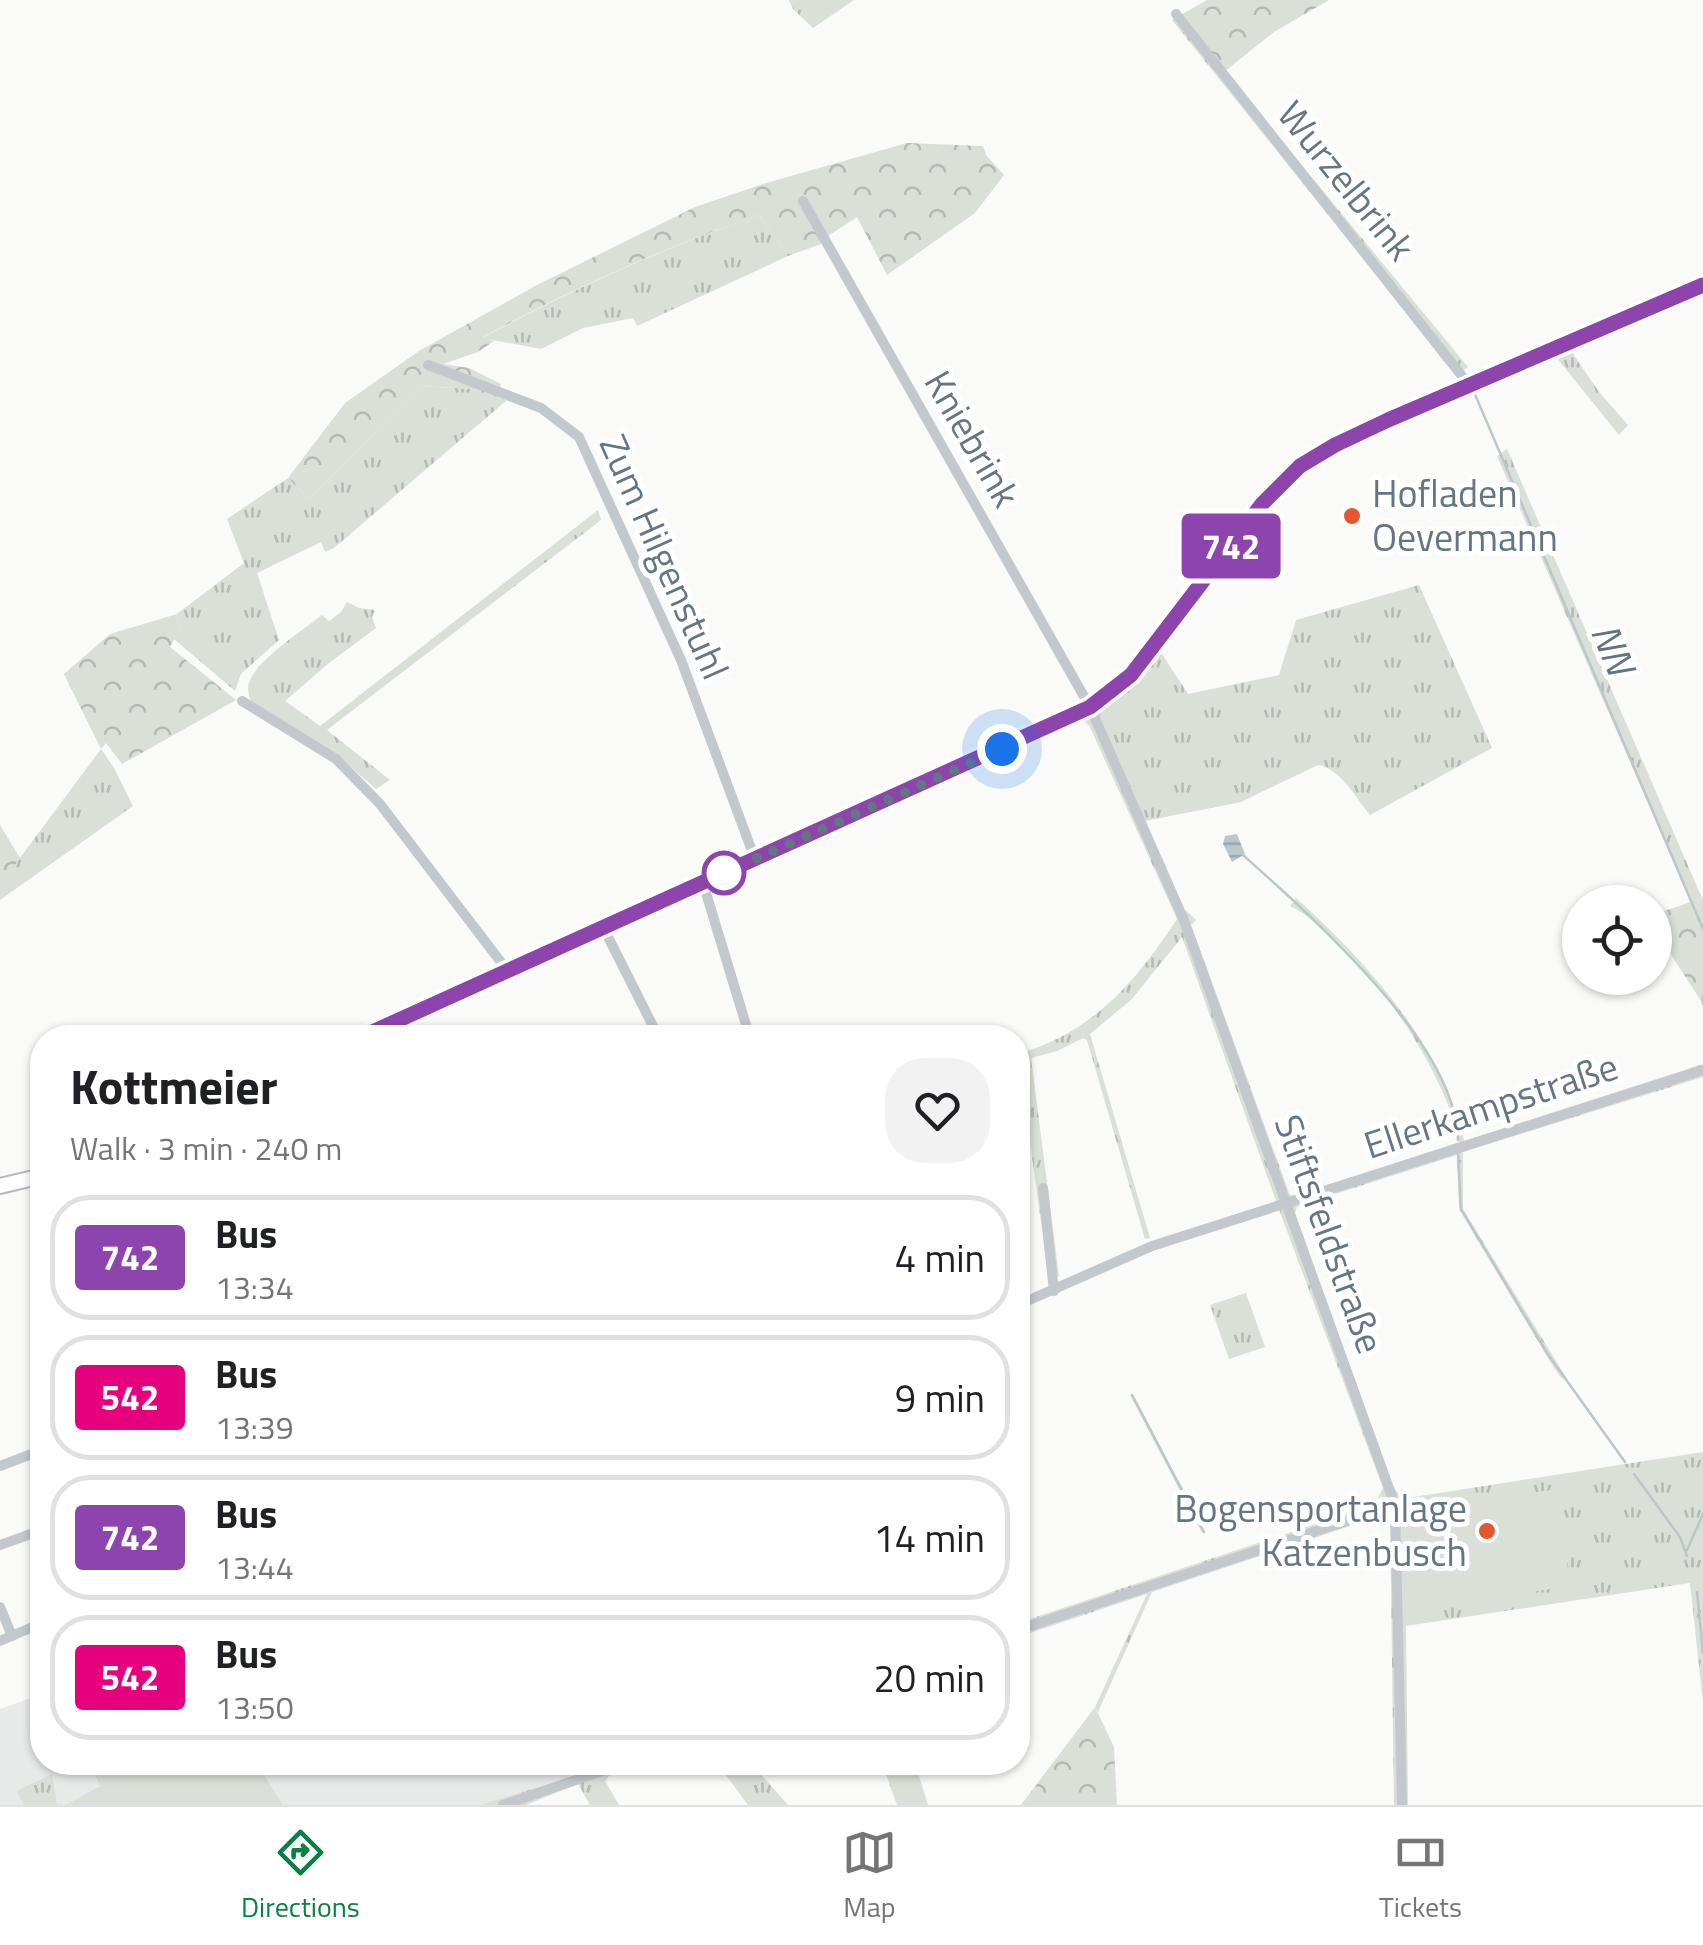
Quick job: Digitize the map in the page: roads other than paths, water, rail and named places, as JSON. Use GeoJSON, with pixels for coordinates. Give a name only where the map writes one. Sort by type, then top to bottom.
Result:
{"type":"FeatureCollection","features":[{"type":"Feature","properties":{"kind":"main road"},"geometry":{"type":"LineString","coordinates":[[387,1025],[1090,707],[1131,675],[1262,504],[1300,466],[1335,445],[1703,285]]}},
{"type":"Feature","properties":{"kind":"main road"},"geometry":{"type":"LineString","coordinates":[[0,1186],[30,1179]]}},
{"type":"Feature","properties":{"kind":"street","name":"Wurzelbrink"},"geometry":{"type":"LineString","coordinates":[[1176,14],[1470,385]]}},
{"type":"Feature","properties":{"kind":"street","name":"Kniebrink"},"geometry":{"type":"LineString","coordinates":[[804,201],[1090,707]]}},
{"type":"Feature","properties":{"kind":"street","name":"Zum Hilgenstuhl"},"geometry":{"type":"LineString","coordinates":[[428,365],[542,408],[579,437],[681,660],[755,859]]}},
{"type":"Feature","properties":{"kind":"street"},"geometry":{"type":"LineString","coordinates":[[242,701],[336,759],[380,804],[508,970]]}},
{"type":"Feature","properties":{"kind":"street","name":"Stiftsfeldstraße"},"geometry":{"type":"LineString","coordinates":[[1090,707],[1183,918],[1396,1504],[1402,1805]]}},
{"type":"Feature","properties":{"kind":"street"},"geometry":{"type":"LineString","coordinates":[[703,883],[746,1025]]}},
{"type":"Feature","properties":{"kind":"street"},"geometry":{"type":"LineString","coordinates":[[603,928],[652,1025]]}},
{"type":"Feature","properties":{"kind":"street","name":"Ellerkampstraße"},"geometry":{"type":"LineString","coordinates":[[1030,1300],[1152,1246],[1703,1070]]}},
{"type":"Feature","properties":{"kind":"street"},"geometry":{"type":"LineString","coordinates":[[1043,1188],[1054,1291]]}},
{"type":"Feature","properties":{"kind":"street"},"geometry":{"type":"LineString","coordinates":[[0,1466],[30,1455]]}},
{"type":"Feature","properties":{"kind":"street"},"geometry":{"type":"LineString","coordinates":[[1030,1626],[1396,1504]]}},
{"type":"Feature","properties":{"kind":"street"},"geometry":{"type":"LineString","coordinates":[[0,1545],[30,1534]]}},
{"type":"Feature","properties":{"kind":"street"},"geometry":{"type":"LineString","coordinates":[[0,1607],[12,1636]]}},
{"type":"Feature","properties":{"kind":"street"},"geometry":{"type":"LineString","coordinates":[[0,1641],[30,1628]]}},
{"type":"Feature","properties":{"kind":"street"},"geometry":{"type":"LineString","coordinates":[[503,1805],[590,1775]]}},
{"type":"Feature","properties":{"kind":"waterway","name":"NN"},"geometry":{"type":"LineString","coordinates":[[1474,392],[1703,929]]}},
{"type":"Feature","properties":{"kind":"waterway","name":"NN"},"geometry":{"type":"LineString","coordinates":[[1243,855],[1341,947],[1407,1024],[1434,1064],[1451,1103],[1458,1140]]}},
{"type":"Feature","properties":{"kind":"waterway","name":"NN"},"geometry":{"type":"LineString","coordinates":[[1703,996],[1703,1004]]}},
{"type":"Feature","properties":{"kind":"waterway","name":"NN"},"geometry":{"type":"LineString","coordinates":[[1458,1154],[1461,1209],[1547,1353],[1625,1462]]}},
{"type":"Feature","properties":{"kind":"waterway"},"geometry":{"type":"LineString","coordinates":[[1132,1395],[1204,1532]]}},
{"type":"Feature","properties":{"kind":"waterway","name":"NN"},"geometry":{"type":"LineString","coordinates":[[1634,1474],[1680,1537],[1687,1556]]}},
{"type":"Feature","properties":{"kind":"waterway","name":"NN"},"geometry":{"type":"LineString","coordinates":[[1687,1550],[1703,1514]]}},
{"type":"Feature","properties":{"kind":"waterway"},"geometry":{"type":"LineString","coordinates":[[1697,1592],[1703,1653]]}},
{"type":"Feature","properties":{"kind":"place","name":"Hofladen Oevermann"},"geometry":{"type":"Point","coordinates":[1352,516]}},
{"type":"Feature","properties":{"kind":"place","name":"Bogensportanlage Katzenbusch"},"geometry":{"type":"Point","coordinates":[1487,1531]}}]}
